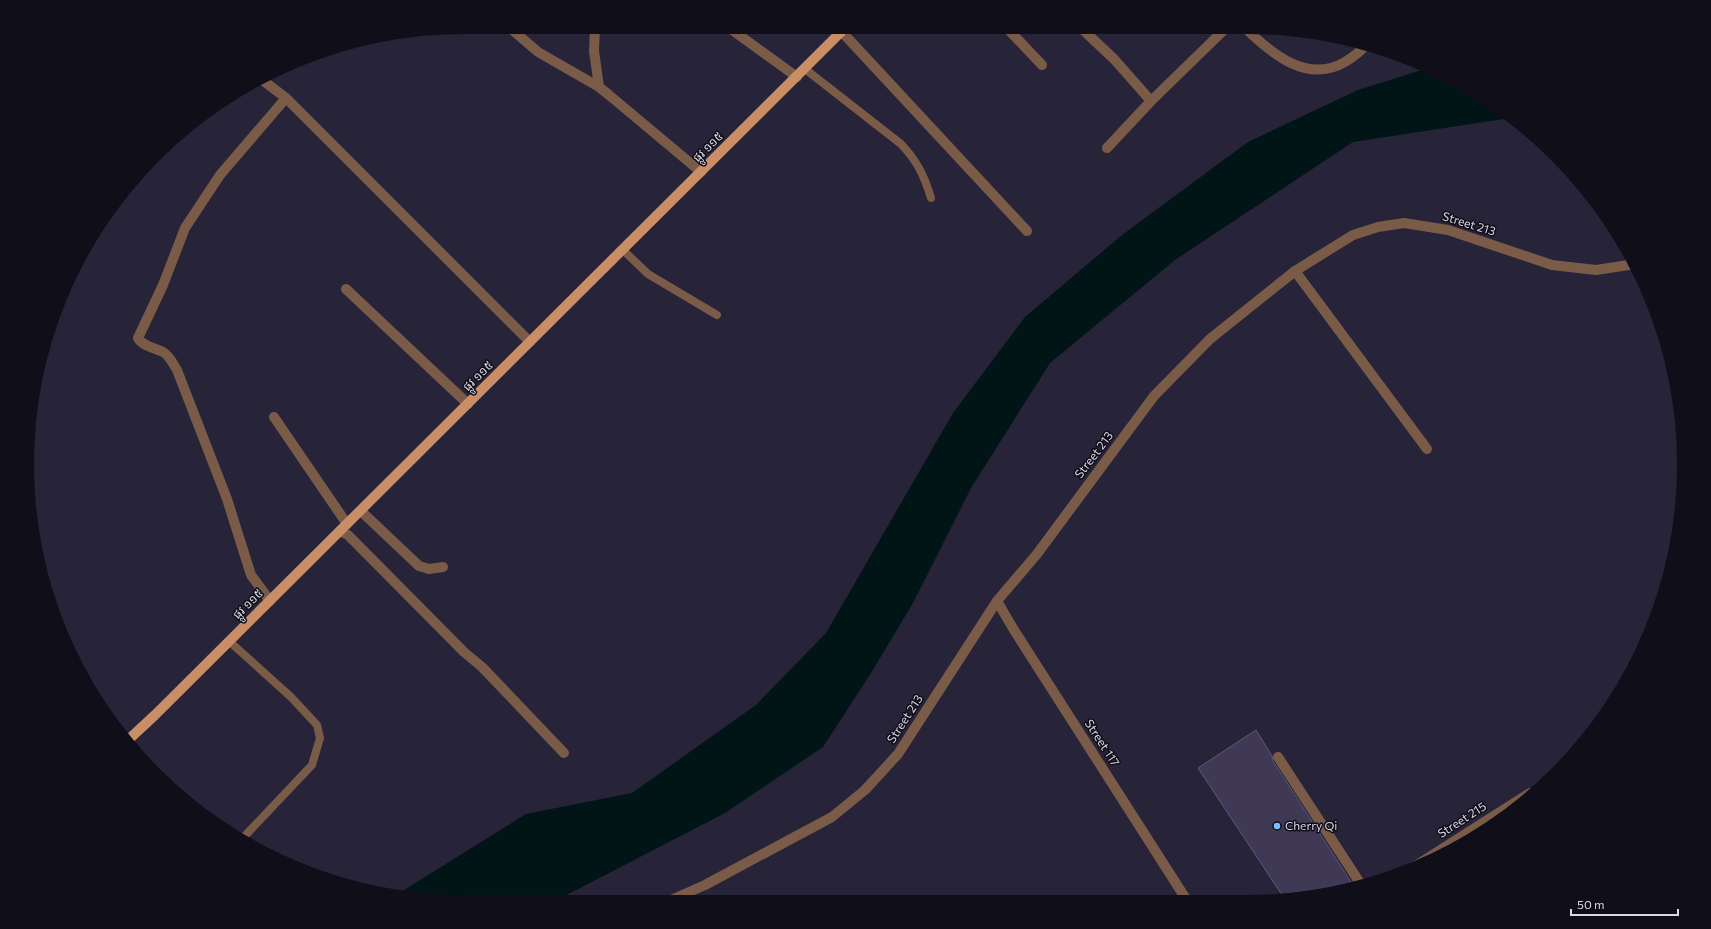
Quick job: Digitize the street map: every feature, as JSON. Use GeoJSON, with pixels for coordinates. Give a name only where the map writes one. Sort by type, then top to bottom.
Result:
{"type":"FeatureCollection","features":[{"type":"Feature","properties":{"kind":"main road","name":"ផ្លូវ ១១៥"},"geometry":{"type":"LineString","coordinates":[[131,737],[270,601],[840,34]]}},
{"type":"Feature","properties":{"kind":"street"},"geometry":{"type":"LineString","coordinates":[[517,34],[538,52],[599,87],[701,172]]}},
{"type":"Feature","properties":{"kind":"street"},"geometry":{"type":"LineString","coordinates":[[594,34],[594,51],[599,87]]}},
{"type":"Feature","properties":{"kind":"street"},"geometry":{"type":"LineString","coordinates":[[738,34],[797,77]]}},
{"type":"Feature","properties":{"kind":"street"},"geometry":{"type":"LineString","coordinates":[[848,34],[1027,232]]}},
{"type":"Feature","properties":{"kind":"street"},"geometry":{"type":"LineString","coordinates":[[1012,34],[1042,65]]}},
{"type":"Feature","properties":{"kind":"street"},"geometry":{"type":"LineString","coordinates":[[1087,34],[1114,59],[1151,101]]}},
{"type":"Feature","properties":{"kind":"street"},"geometry":{"type":"LineString","coordinates":[[1108,148],[1151,101],[1220,34]]}},
{"type":"Feature","properties":{"kind":"street"},"geometry":{"type":"LineString","coordinates":[[1253,34],[1262,43],[1290,63],[1305,70],[1322,70],[1337,66],[1362,50]]}},
{"type":"Feature","properties":{"kind":"street"},"geometry":{"type":"LineString","coordinates":[[266,83],[286,98],[530,342]]}},
{"type":"Feature","properties":{"kind":"street"},"geometry":{"type":"LineString","coordinates":[[270,601],[252,575],[227,499],[177,370],[170,358],[164,352],[140,342],[138,338],[164,285],[185,228],[220,175],[286,98]]}},
{"type":"Feature","properties":{"kind":"street","name":"Street 213"},"geometry":{"type":"LineString","coordinates":[[682,895],[705,885],[832,817],[866,790],[898,754],[997,601],[1037,554],[1154,396],[1210,339],[1295,271],[1353,235],[1378,227],[1404,223],[1448,230],[1552,265],[1596,270],[1628,265]]}},
{"type":"Feature","properties":{"kind":"street"},"geometry":{"type":"LineString","coordinates":[[1295,271],[1427,449]]}},
{"type":"Feature","properties":{"kind":"street"},"geometry":{"type":"LineString","coordinates":[[346,289],[468,404]]}},
{"type":"Feature","properties":{"kind":"street"},"geometry":{"type":"LineString","coordinates":[[274,417],[348,535],[464,652],[482,667],[564,753]]}},
{"type":"Feature","properties":{"kind":"street"},"geometry":{"type":"LineString","coordinates":[[360,511],[419,566],[429,569],[443,567]]}},
{"type":"Feature","properties":{"kind":"street","name":"Street 117"},"geometry":{"type":"LineString","coordinates":[[997,601],[1018,637],[1183,895]]}},
{"type":"Feature","properties":{"kind":"street"},"geometry":{"type":"LineString","coordinates":[[1278,757],[1358,880]]}},
{"type":"Feature","properties":{"kind":"street","name":"Street 215"},"geometry":{"type":"LineString","coordinates":[[1448,845],[1511,804]]}},
{"type":"Feature","properties":{"kind":"lane"},"geometry":{"type":"LineString","coordinates":[[805,69],[901,144],[912,155],[925,176],[931,198]]}},
{"type":"Feature","properties":{"kind":"lane"},"geometry":{"type":"LineString","coordinates":[[623,250],[648,274],[718,315]]}},
{"type":"Feature","properties":{"kind":"lane"},"geometry":{"type":"LineString","coordinates":[[229,641],[296,703],[317,725],[320,738],[312,765],[246,835]]}},
{"type":"Feature","properties":{"kind":"shaded area"},"geometry":{"type":"Polygon","coordinates":[[[1420,71],[1437,78],[1462,92],[1503,119],[1353,142],[1175,260],[1050,363],[971,488],[913,603],[871,673],[823,747],[725,813],[567,895],[464,895],[403,890],[526,814],[632,793],[756,705],[826,633],[953,413],[1025,317],[1122,235],[1248,142],[1358,90],[1420,71]]]}},
{"type":"Feature","properties":{"kind":"building","name":"Cherry Qi"},"geometry":{"type":"Polygon","coordinates":[[[1256,730],[1272,756],[1273,761],[1351,882],[1330,887],[1281,893],[1198,768],[1256,730]]]}},
{"type":"Feature","properties":{"kind":"place","name":"Cherry Qi"},"geometry":{"type":"Point","coordinates":[1277,826]}}]}
